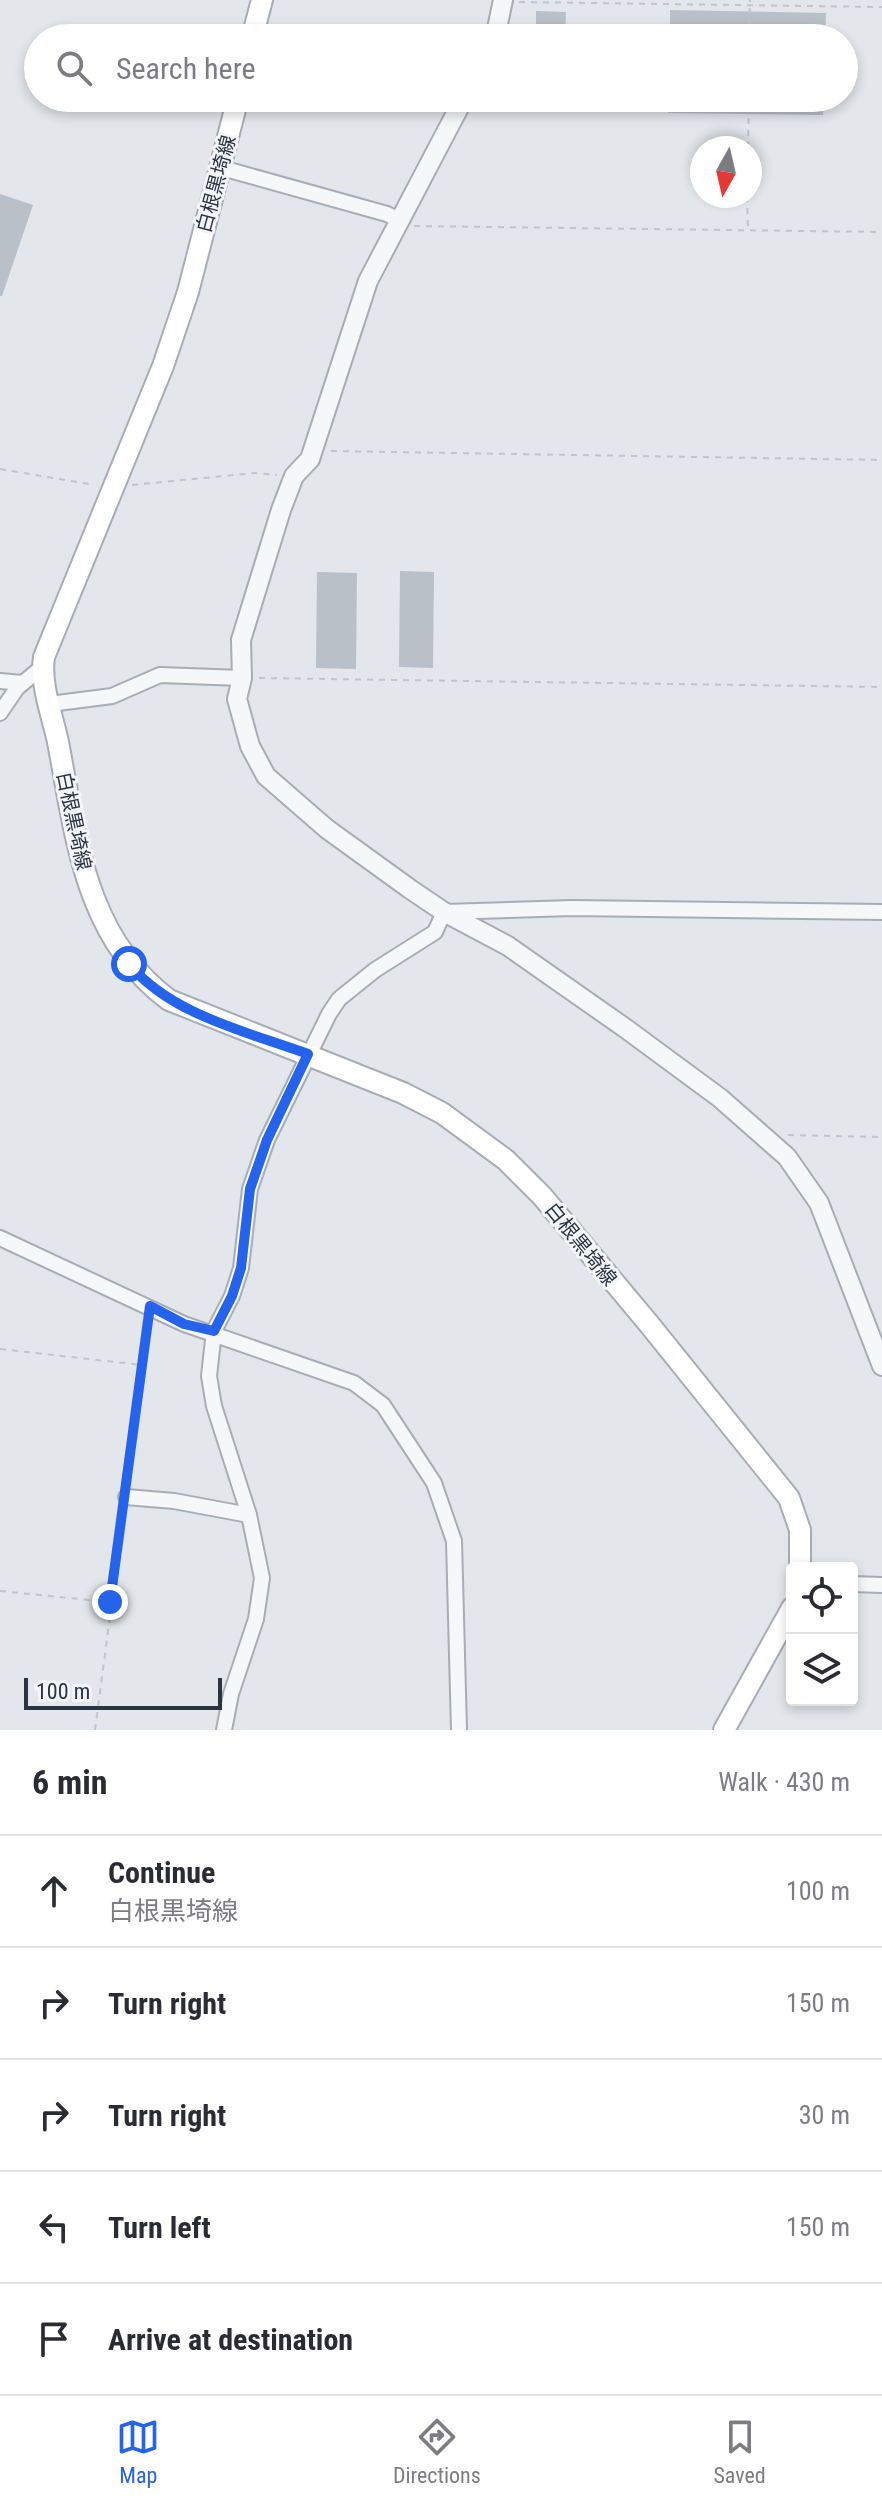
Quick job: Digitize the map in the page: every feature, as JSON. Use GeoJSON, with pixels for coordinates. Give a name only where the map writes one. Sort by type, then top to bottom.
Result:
{"type":"FeatureCollection","features":[{"type":"Feature","properties":{"kind":"main road"},"geometry":{"type":"LineString","coordinates":[[256,24],[262,0]]}},
{"type":"Feature","properties":{"kind":"main road","name":"白根黒埼線"},"geometry":{"type":"LineString","coordinates":[[235,112],[222,168],[163,366],[52,632],[42,667],[83,870],[100,914],[129,964],[142,980],[169,1000],[308,1054],[442,1113],[506,1160],[542,1196],[789,1498],[800,1530],[800,1562]]}},
{"type":"Feature","properties":{"kind":"main road"},"geometry":{"type":"LineString","coordinates":[[724,1730],[786,1619]]}},
{"type":"Feature","properties":{"kind":"street"},"geometry":{"type":"LineString","coordinates":[[498,24],[503,1]]}},
{"type":"Feature","properties":{"kind":"street"},"geometry":{"type":"LineString","coordinates":[[457,112],[368,281],[310,459],[294,476],[241,640],[242,678],[237,699],[250,746],[266,776],[327,829],[444,912],[508,946],[708,1089],[787,1157],[819,1203],[881,1362]]}},
{"type":"Feature","properties":{"kind":"street"},"geometry":{"type":"LineString","coordinates":[[222,168],[399,220]]}},
{"type":"Feature","properties":{"kind":"street"},"geometry":{"type":"LineString","coordinates":[[0,713],[23,683],[42,667]]}},
{"type":"Feature","properties":{"kind":"street"},"geometry":{"type":"LineString","coordinates":[[50,704],[112,696],[160,675],[242,678]]}},
{"type":"Feature","properties":{"kind":"street"},"geometry":{"type":"LineString","coordinates":[[0,681],[23,683]]}},
{"type":"Feature","properties":{"kind":"street"},"geometry":{"type":"LineString","coordinates":[[444,912],[572,908],[882,912]]}},
{"type":"Feature","properties":{"kind":"street"},"geometry":{"type":"LineString","coordinates":[[224,1730],[231,1694],[256,1619],[262,1578],[249,1515],[214,1406],[209,1376],[214,1331],[232,1296],[241,1268],[250,1189],[267,1140],[308,1054],[339,999],[375,970],[435,932],[444,912]]}},
{"type":"Feature","properties":{"kind":"street"},"geometry":{"type":"LineString","coordinates":[[0,1238],[184,1324],[214,1331],[354,1383],[383,1405],[434,1483],[454,1541],[459,1730]]}},
{"type":"Feature","properties":{"kind":"street"},"geometry":{"type":"LineString","coordinates":[[126,1497],[174,1501],[249,1515]]}},
{"type":"Feature","properties":{"kind":"street"},"geometry":{"type":"LineString","coordinates":[[858,1584],[882,1585]]}},
{"type":"Feature","properties":{"kind":"path"},"geometry":{"type":"LineString","coordinates":[[749,24],[750,0]]}},
{"type":"Feature","properties":{"kind":"path"},"geometry":{"type":"LineString","coordinates":[[503,1],[882,7]]}},
{"type":"Feature","properties":{"kind":"path"},"geometry":{"type":"LineString","coordinates":[[748,136],[749,112]]}},
{"type":"Feature","properties":{"kind":"path"},"geometry":{"type":"LineString","coordinates":[[747,208],[748,230]]}},
{"type":"Feature","properties":{"kind":"path"},"geometry":{"type":"LineString","coordinates":[[399,220],[409,226],[882,232]]}},
{"type":"Feature","properties":{"kind":"path"},"geometry":{"type":"LineString","coordinates":[[311,451],[882,460]]}},
{"type":"Feature","properties":{"kind":"path"},"geometry":{"type":"LineString","coordinates":[[0,469],[111,488],[255,473],[294,476]]}},
{"type":"Feature","properties":{"kind":"path"},"geometry":{"type":"LineString","coordinates":[[242,678],[882,687]]}},
{"type":"Feature","properties":{"kind":"path"},"geometry":{"type":"LineString","coordinates":[[762,1134],[882,1137]]}},
{"type":"Feature","properties":{"kind":"path"},"geometry":{"type":"LineString","coordinates":[[95,1730],[150,1306]]}},
{"type":"Feature","properties":{"kind":"path"},"geometry":{"type":"LineString","coordinates":[[0,1349],[143,1365]]}},
{"type":"Feature","properties":{"kind":"path"},"geometry":{"type":"LineString","coordinates":[[0,1591],[110,1602]]}},
{"type":"Feature","properties":{"kind":"building"},"geometry":{"type":"Polygon","coordinates":[[[670,10],[826,13],[826,24],[670,24],[670,10]]]}},
{"type":"Feature","properties":{"kind":"building"},"geometry":{"type":"Polygon","coordinates":[[[536,11],[566,12],[566,24],[536,24],[536,11]]]}},
{"type":"Feature","properties":{"kind":"building"},"geometry":{"type":"Polygon","coordinates":[[[668,112],[823,112],[823,115],[668,112]]]}},
{"type":"Feature","properties":{"kind":"building"},"geometry":{"type":"Polygon","coordinates":[[[0,194],[33,205],[2,296],[0,296],[0,194]]]}},
{"type":"Feature","properties":{"kind":"building"},"geometry":{"type":"Polygon","coordinates":[[[400,571],[434,572],[433,668],[399,667],[400,571]]]}},
{"type":"Feature","properties":{"kind":"building"},"geometry":{"type":"Polygon","coordinates":[[[317,572],[357,573],[356,669],[316,668],[317,572]]]}},
{"type":"Feature","properties":{"kind":"route"},"geometry":{"type":"LineString","coordinates":[[110,1602],[150,1306],[184,1324],[214,1331],[232,1296],[241,1268],[250,1189],[267,1140],[308,1054],[169,1000],[142,980],[129,964]]}}]}
